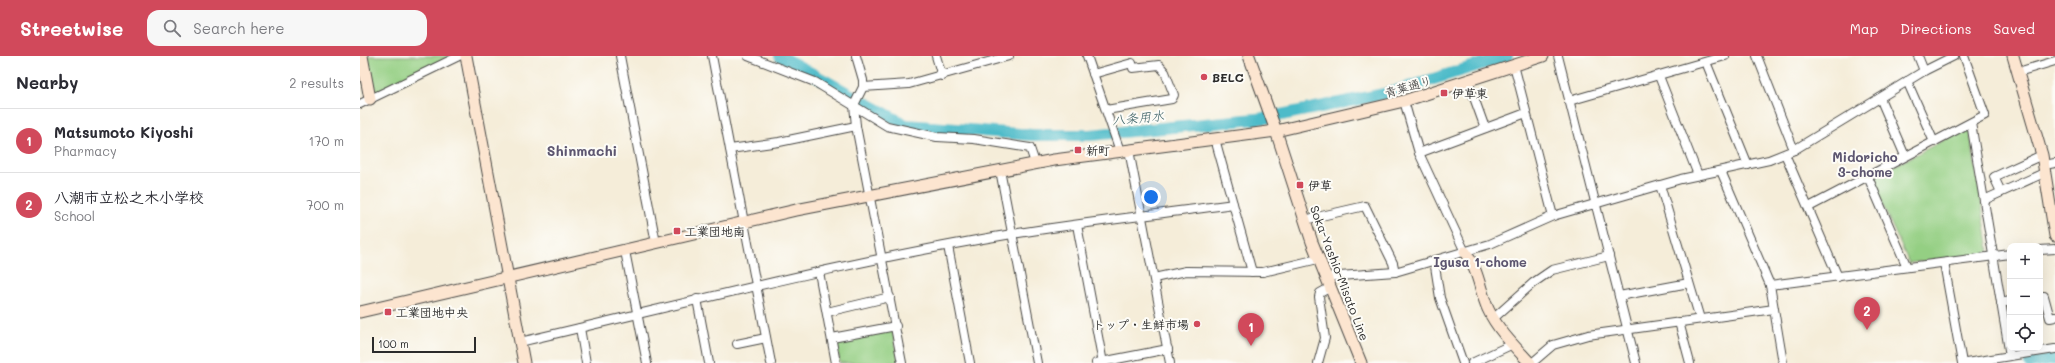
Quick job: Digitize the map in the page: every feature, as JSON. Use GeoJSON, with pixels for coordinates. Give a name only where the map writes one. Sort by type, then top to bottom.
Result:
{"type":"FeatureCollection","features":[{"type":"Feature","properties":{"kind":"street"},"geometry":{"type":"LineString","coordinates":[[362,56],[365,102],[459,56]]}},
{"type":"Feature","properties":{"kind":"street"},"geometry":{"type":"LineString","coordinates":[[466,56],[524,363]]}},
{"type":"Feature","properties":{"kind":"street"},"geometry":{"type":"LineString","coordinates":[[620,56],[656,243]]}},
{"type":"Feature","properties":{"kind":"street"},"geometry":{"type":"LineString","coordinates":[[712,56],[771,363]]}},
{"type":"Feature","properties":{"kind":"street"},"geometry":{"type":"LineString","coordinates":[[748,56],[815,82],[887,126],[937,137],[974,139],[1030,148],[1035,163]]}},
{"type":"Feature","properties":{"kind":"street"},"geometry":{"type":"LineString","coordinates":[[856,56],[863,80],[862,87],[854,105],[856,126],[902,363]]}},
{"type":"Feature","properties":{"kind":"street"},"geometry":{"type":"LineString","coordinates":[[936,56],[942,76]]}},
{"type":"Feature","properties":{"kind":"street"},"geometry":{"type":"LineString","coordinates":[[862,87],[909,84],[1009,56]]}},
{"type":"Feature","properties":{"kind":"street"},"geometry":{"type":"LineString","coordinates":[[1087,56],[1106,110],[1124,150],[1142,216],[1170,363]]}},
{"type":"Feature","properties":{"kind":"street","name":"Soka-Yashio-Misato Line"},"geometry":{"type":"LineString","coordinates":[[1249,56],[1276,130],[1304,220],[1318,259],[1361,363]]}},
{"type":"Feature","properties":{"kind":"street","name":"青葉通り"},"geometry":{"type":"LineString","coordinates":[[360,312],[744,222],[1035,163],[1276,130],[1404,101],[1543,56]]}},
{"type":"Feature","properties":{"kind":"street"},"geometry":{"type":"LineString","coordinates":[[1558,56],[1636,363]]}},
{"type":"Feature","properties":{"kind":"street"},"geometry":{"type":"LineString","coordinates":[[1569,101],[1725,56]]}},
{"type":"Feature","properties":{"kind":"street"},"geometry":{"type":"LineString","coordinates":[[1757,56],[1794,150]]}},
{"type":"Feature","properties":{"kind":"street"},"geometry":{"type":"LineString","coordinates":[[1918,56],[1924,71]]}},
{"type":"Feature","properties":{"kind":"street"},"geometry":{"type":"LineString","coordinates":[[1325,277],[1395,272],[1490,244],[1553,216],[1660,185],[1698,175],[1748,165],[1785,154],[1924,71],[1954,56]]}},
{"type":"Feature","properties":{"kind":"street"},"geometry":{"type":"LineString","coordinates":[[1809,207],[1985,115],[1964,56]]}},
{"type":"Feature","properties":{"kind":"street"},"geometry":{"type":"LineString","coordinates":[[2013,56],[2047,164],[2055,236]]}},
{"type":"Feature","properties":{"kind":"street"},"geometry":{"type":"LineString","coordinates":[[2018,72],[2055,61]]}},
{"type":"Feature","properties":{"kind":"street"},"geometry":{"type":"LineString","coordinates":[[1706,62],[1748,165]]}},
{"type":"Feature","properties":{"kind":"street"},"geometry":{"type":"LineString","coordinates":[[1093,74],[1132,63],[1133,68],[1159,65],[1165,72],[1174,95],[1172,99],[1106,110]]}},
{"type":"Feature","properties":{"kind":"street"},"geometry":{"type":"LineString","coordinates":[[1514,65],[1553,216]]}},
{"type":"Feature","properties":{"kind":"street"},"geometry":{"type":"LineString","coordinates":[[1659,76],[1698,175]]}},
{"type":"Feature","properties":{"kind":"street"},"geometry":{"type":"LineString","coordinates":[[1468,80],[1485,128]]}},
{"type":"Feature","properties":{"kind":"street"},"geometry":{"type":"LineString","coordinates":[[1907,81],[1934,142]]}},
{"type":"Feature","properties":{"kind":"street"},"geometry":{"type":"LineString","coordinates":[[1880,98],[1904,156]]}},
{"type":"Feature","properties":{"kind":"street"},"geometry":{"type":"LineString","coordinates":[[1404,101],[1419,153],[1465,252],[1478,272],[1488,307],[1513,344],[1531,363],[1553,345],[1588,335],[1627,331],[1679,322],[1774,309]]}},
{"type":"Feature","properties":{"kind":"street"},"geometry":{"type":"LineString","coordinates":[[1419,153],[1526,113]]}},
{"type":"Feature","properties":{"kind":"street"},"geometry":{"type":"LineString","coordinates":[[1971,123],[2010,356]]}},
{"type":"Feature","properties":{"kind":"street"},"geometry":{"type":"LineString","coordinates":[[730,149],[779,142],[856,126]]}},
{"type":"Feature","properties":{"kind":"street"},"geometry":{"type":"LineString","coordinates":[[1215,139],[1252,272]]}},
{"type":"Feature","properties":{"kind":"street"},"geometry":{"type":"LineString","coordinates":[[1785,154],[1838,276]]}},
{"type":"Feature","properties":{"kind":"street"},"geometry":{"type":"LineString","coordinates":[[1984,200],[2001,192],[2047,164]]}},
{"type":"Feature","properties":{"kind":"street"},"geometry":{"type":"LineString","coordinates":[[2001,192],[1994,177],[2047,164]]}},
{"type":"Feature","properties":{"kind":"street"},"geometry":{"type":"LineString","coordinates":[[1000,170],[1037,363]]}},
{"type":"Feature","properties":{"kind":"street"},"geometry":{"type":"LineString","coordinates":[[1721,171],[1770,285],[1783,363]]}},
{"type":"Feature","properties":{"kind":"street"},"geometry":{"type":"LineString","coordinates":[[1868,177],[1907,268]]}},
{"type":"Feature","properties":{"kind":"street"},"geometry":{"type":"LineString","coordinates":[[1660,185],[1700,319]]}},
{"type":"Feature","properties":{"kind":"street"},"geometry":{"type":"LineString","coordinates":[[520,342],[756,285],[948,246],[1012,234],[1233,204]]}},
{"type":"Feature","properties":{"kind":"street"},"geometry":{"type":"LineString","coordinates":[[1304,220],[1365,206],[1393,263],[1395,272]]}},
{"type":"Feature","properties":{"kind":"street"},"geometry":{"type":"LineString","coordinates":[[1077,225],[1101,363],[1168,349]]}},
{"type":"Feature","properties":{"kind":"street"},"geometry":{"type":"LineString","coordinates":[[948,246],[970,363]]}},
{"type":"Feature","properties":{"kind":"street"},"geometry":{"type":"LineString","coordinates":[[2043,250],[2055,249]]}},
{"type":"Feature","properties":{"kind":"street"},"geometry":{"type":"LineString","coordinates":[[625,251],[648,363]]}},
{"type":"Feature","properties":{"kind":"street"},"geometry":{"type":"LineString","coordinates":[[1770,285],[2007,254]]}},
{"type":"Feature","properties":{"kind":"street"},"geometry":{"type":"LineString","coordinates":[[1494,318],[1533,283],[1552,270],[1609,256]]}},
{"type":"Feature","properties":{"kind":"street"},"geometry":{"type":"LineString","coordinates":[[1154,278],[1195,270],[1263,272],[1318,259]]}},
{"type":"Feature","properties":{"kind":"street"},"geometry":{"type":"LineString","coordinates":[[1434,260],[1440,298],[1463,363]]}},
{"type":"Feature","properties":{"kind":"street"},"geometry":{"type":"LineString","coordinates":[[1944,262],[1962,363]]}},
{"type":"Feature","properties":{"kind":"street"},"geometry":{"type":"LineString","coordinates":[[819,272],[836,363]]}},
{"type":"Feature","properties":{"kind":"street"},"geometry":{"type":"LineString","coordinates":[[1619,296],[1689,283]]}},
{"type":"Feature","properties":{"kind":"street"},"geometry":{"type":"LineString","coordinates":[[1318,363],[1324,338],[1319,297],[1320,293],[1329,288]]}},
{"type":"Feature","properties":{"kind":"street"},"geometry":{"type":"LineString","coordinates":[[2043,296],[2050,318],[2055,317]]}},
{"type":"Feature","properties":{"kind":"street"},"geometry":{"type":"LineString","coordinates":[[827,312],[890,297]]}},
{"type":"Feature","properties":{"kind":"street"},"geometry":{"type":"LineString","coordinates":[[697,299],[709,363]]}},
{"type":"Feature","properties":{"kind":"street"},"geometry":{"type":"LineString","coordinates":[[2001,302],[2007,301]]}},
{"type":"Feature","properties":{"kind":"street"},"geometry":{"type":"LineString","coordinates":[[1679,322],[1690,363]]}},
{"type":"Feature","properties":{"kind":"street"},"geometry":{"type":"LineString","coordinates":[[832,338],[896,326]]}},
{"type":"Feature","properties":{"kind":"street"},"geometry":{"type":"LineString","coordinates":[[580,328],[586,363]]}},
{"type":"Feature","properties":{"kind":"street"},"geometry":{"type":"LineString","coordinates":[[737,344],[766,338]]}},
{"type":"Feature","properties":{"kind":"street"},"geometry":{"type":"LineString","coordinates":[[1472,363],[1513,344]]}},
{"type":"Feature","properties":{"kind":"street"},"geometry":{"type":"LineString","coordinates":[[1966,363],[2055,349]]}},
{"type":"Feature","properties":{"kind":"green space"},"geometry":{"type":"Polygon","coordinates":[[[363,56],[455,56],[371,98],[363,56]]]}},
{"type":"Feature","properties":{"kind":"green space"},"geometry":{"type":"Polygon","coordinates":[[[1965,129],[1970,133],[1989,250],[1986,254],[1909,263],[1872,182],[1873,177],[1965,129]]]}},
{"type":"Feature","properties":{"kind":"green space"},"geometry":{"type":"Polygon","coordinates":[[[891,330],[893,332],[899,363],[840,363],[836,343],[837,340],[891,330]]]}},
{"type":"Feature","properties":{"kind":"waterway","name":"八条用水"},"geometry":{"type":"LineString","coordinates":[[780,56],[906,125],[1032,135],[1090,135],[1266,118],[1389,93],[1507,56]]}},
{"type":"Feature","properties":{"kind":"waterway"},"geometry":{"type":"LineString","coordinates":[[2030,363],[2055,359]]}},
{"type":"Feature","properties":{"kind":"place","name":"BELC"},"geometry":{"type":"Point","coordinates":[1204,77]}},
{"type":"Feature","properties":{"kind":"place","name":"伊草東"},"geometry":{"type":"Point","coordinates":[1444,93]}},
{"type":"Feature","properties":{"kind":"place","name":"新町"},"geometry":{"type":"Point","coordinates":[1078,150]}},
{"type":"Feature","properties":{"kind":"place","name":"伊草"},"geometry":{"type":"Point","coordinates":[1300,185]}},
{"type":"Feature","properties":{"kind":"place","name":"工業団地南"},"geometry":{"type":"Point","coordinates":[677,231]}},
{"type":"Feature","properties":{"kind":"place","name":"工業団地中央"},"geometry":{"type":"Point","coordinates":[388,312]}},
{"type":"Feature","properties":{"kind":"place","name":"トップ・生鮮市場"},"geometry":{"type":"Point","coordinates":[1197,324]}},
{"type":"Feature","properties":{"kind":"place","name":"八潮市立松之木小学校"},"geometry":{"type":"Point","coordinates":[1867,330]}},
{"type":"Feature","properties":{"kind":"place","name":"Matsumoto Kiyoshi"},"geometry":{"type":"Point","coordinates":[1251,346]}},
{"type":"Feature","properties":{"kind":"district","name":"Shinmachi"},"geometry":{"type":"Point","coordinates":[582,150]}},
{"type":"Feature","properties":{"kind":"district","name":"Midoricho 3-chome"},"geometry":{"type":"Point","coordinates":[1865,164]}},
{"type":"Feature","properties":{"kind":"district","name":"Igusa 1-chome"},"geometry":{"type":"Point","coordinates":[1480,261]}}]}
